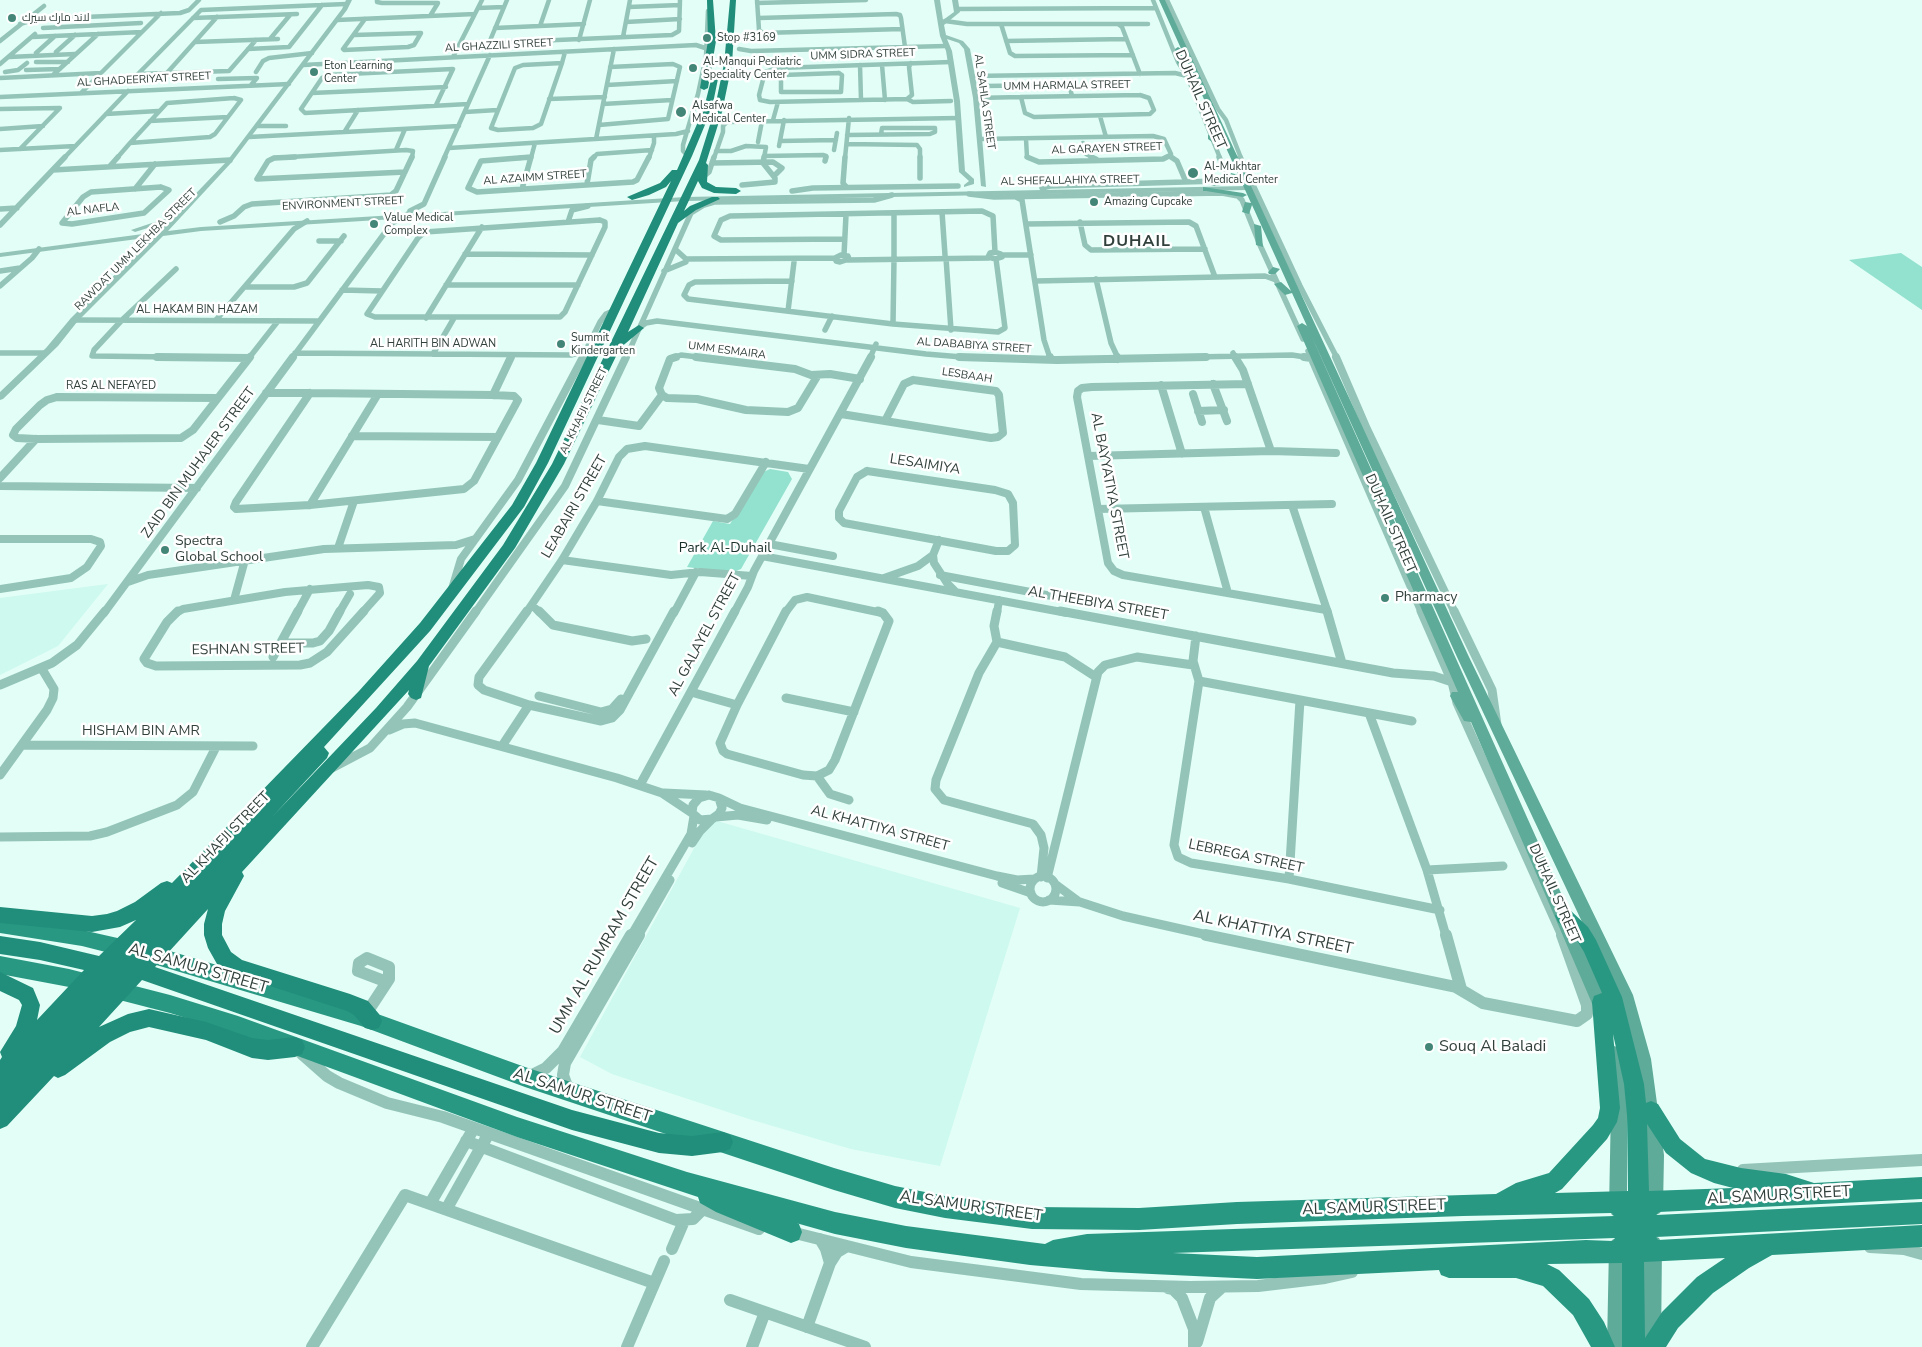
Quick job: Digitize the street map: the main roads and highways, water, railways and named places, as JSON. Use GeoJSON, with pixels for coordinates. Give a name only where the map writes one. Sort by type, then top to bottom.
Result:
{"type":"FeatureCollection","features":[{"type":"Feature","properties":{"kind":"highway"},"geometry":{"type":"LineString","coordinates":[[690,134],[693,129],[707,49],[712,42],[710,1]]}},
{"type":"Feature","properties":{"kind":"highway","name":"AL KHAFJI STREET"},"geometry":{"type":"LineString","coordinates":[[4,1107],[120,968],[147,921],[425,628],[516,507],[542,463],[655,223],[708,162],[730,47],[733,1]]}},
{"type":"Feature","properties":{"kind":"highway","name":"AL KHAFJI STREET"},"geometry":{"type":"LineString","coordinates":[[0,1074],[246,856],[329,769],[422,665],[478,590],[526,518],[562,456],[632,309],[670,245],[676,197],[682,167],[688,156],[690,134],[708,108],[721,55],[724,2]]}},
{"type":"Feature","properties":{"kind":"highway"},"geometry":{"type":"LineString","coordinates":[[717,117],[724,109],[731,94],[739,52],[739,40]]}},
{"type":"Feature","properties":{"kind":"highway"},"geometry":{"type":"LineString","coordinates":[[632,309],[632,291],[698,147],[708,108]]}},
{"type":"Feature","properties":{"kind":"highway"},"geometry":{"type":"LineString","coordinates":[[711,140],[725,125]]}},
{"type":"Feature","properties":{"kind":"highway"},"geometry":{"type":"LineString","coordinates":[[708,162],[702,183],[710,188],[739,188]]}},
{"type":"Feature","properties":{"kind":"highway"},"geometry":{"type":"LineString","coordinates":[[631,199],[663,185],[682,167]]}},
{"type":"Feature","properties":{"kind":"highway"},"geometry":{"type":"LineString","coordinates":[[631,199],[676,197]]}},
{"type":"Feature","properties":{"kind":"highway"},"geometry":{"type":"LineString","coordinates":[[631,199],[652,208],[655,223]]}},
{"type":"Feature","properties":{"kind":"highway"},"geometry":{"type":"LineString","coordinates":[[673,224],[693,208],[715,199]]}},
{"type":"Feature","properties":{"kind":"highway"},"geometry":{"type":"LineString","coordinates":[[615,347],[639,328]]}},
{"type":"Feature","properties":{"kind":"highway"},"geometry":{"type":"LineString","coordinates":[[120,968],[406,662],[417,646],[425,628]]}},
{"type":"Feature","properties":{"kind":"highway"},"geometry":{"type":"LineString","coordinates":[[416,694],[422,665]]}},
{"type":"Feature","properties":{"kind":"highway"},"geometry":{"type":"LineString","coordinates":[[0,915],[92,924],[120,919],[141,908],[161,895],[184,874],[308,745],[327,733]]}},
{"type":"Feature","properties":{"kind":"highway"},"geometry":{"type":"LineString","coordinates":[[246,856],[217,909],[213,924],[213,935],[217,948],[224,958],[238,967],[350,1003],[361,1008],[369,1017]]}},
{"type":"Feature","properties":{"kind":"highway"},"geometry":{"type":"LineString","coordinates":[[0,945],[120,968],[572,1120],[659,1143],[692,1146],[723,1142]]}},
{"type":"Feature","properties":{"kind":"highway"},"geometry":{"type":"LineString","coordinates":[[0,981],[26,994],[31,1006],[25,1030],[18,1042],[0,1063]]}},
{"type":"Feature","properties":{"kind":"highway"},"geometry":{"type":"LineString","coordinates":[[4,1107],[86,1046],[120,1026],[149,1018],[206,1031],[252,1048],[268,1050],[295,1047]]}},
{"type":"Feature","properties":{"kind":"main road","name":"DUHAIL STREET"},"geometry":{"type":"LineString","coordinates":[[1162,0],[1220,127],[1257,226],[1273,276],[1288,293],[1325,374],[1497,725],[1625,995],[1643,1059],[1655,1155],[1636,1227]]}},
{"type":"Feature","properties":{"kind":"main road","name":"DUHAIL STREET"},"geometry":{"type":"LineString","coordinates":[[1154,4],[1178,48],[1219,143],[1230,178],[1244,194],[1325,374],[1601,1002],[1610,1036],[1619,1089],[1636,1227]]}},
{"type":"Feature","properties":{"kind":"main road"},"geometry":{"type":"LineString","coordinates":[[1178,48],[1183,68]]}},
{"type":"Feature","properties":{"kind":"main road"},"geometry":{"type":"LineString","coordinates":[[1220,127],[1222,113]]}},
{"type":"Feature","properties":{"kind":"main road"},"geometry":{"type":"LineString","coordinates":[[1211,137],[1219,143]]}},
{"type":"Feature","properties":{"kind":"main road"},"geometry":{"type":"LineString","coordinates":[[1230,178],[1232,180],[1228,182],[1201,188],[1244,194]]}},
{"type":"Feature","properties":{"kind":"main road"},"geometry":{"type":"LineString","coordinates":[[1257,226],[1260,245]]}},
{"type":"Feature","properties":{"kind":"main road"},"geometry":{"type":"LineString","coordinates":[[1325,374],[1351,390]]}},
{"type":"Feature","properties":{"kind":"main road"},"geometry":{"type":"LineString","coordinates":[[1424,598],[1427,629]]}},
{"type":"Feature","properties":{"kind":"main road"},"geometry":{"type":"LineString","coordinates":[[1456,696],[1467,714],[1484,733]]}},
{"type":"Feature","properties":{"kind":"main road"},"geometry":{"type":"LineString","coordinates":[[1564,916],[1582,933],[1590,946],[1613,996],[1634,1084],[1638,1114],[1640,1175],[1636,1227],[1634,1347]]}},
{"type":"Feature","properties":{"kind":"main road","name":"AL SAMUR STREET"},"geometry":{"type":"LineString","coordinates":[[0,925],[82,938],[120,968],[238,1025],[517,1127],[687,1183],[835,1223],[906,1237],[1030,1254],[1110,1261],[1258,1268],[1586,1251],[1636,1227],[1817,1194],[1922,1188]]}},
{"type":"Feature","properties":{"kind":"main road","name":"AL SAMUR STREET"},"geometry":{"type":"LineString","coordinates":[[0,966],[120,968],[369,1017],[525,1077],[834,1179],[895,1197],[944,1206],[1032,1218],[1139,1219],[1237,1213],[1500,1204],[1636,1227],[1770,1245],[1922,1236]]}},
{"type":"Feature","properties":{"kind":"main road"},"geometry":{"type":"LineString","coordinates":[[1500,1204],[1516,1194],[1550,1185],[1559,1179],[1607,1122],[1610,1108],[1601,1002]]}},
{"type":"Feature","properties":{"kind":"main road"},"geometry":{"type":"LineString","coordinates":[[1651,1112],[1664,1135],[1678,1152],[1698,1166],[1714,1172],[1754,1181],[1786,1185],[1817,1194]]}},
{"type":"Feature","properties":{"kind":"main road"},"geometry":{"type":"LineString","coordinates":[[687,1183],[724,1204],[792,1232]]}},
{"type":"Feature","properties":{"kind":"main road"},"geometry":{"type":"LineString","coordinates":[[1030,1254],[1088,1245],[1636,1227],[1922,1213]]}},
{"type":"Feature","properties":{"kind":"main road"},"geometry":{"type":"LineString","coordinates":[[1617,1347],[1636,1227]]}},
{"type":"Feature","properties":{"kind":"main road"},"geometry":{"type":"LineString","coordinates":[[1636,1227],[1652,1347]]}},
{"type":"Feature","properties":{"kind":"main road"},"geometry":{"type":"LineString","coordinates":[[1652,1347],[1670,1320],[1705,1286],[1741,1260],[1770,1245]]}},
{"type":"Feature","properties":{"kind":"main road"},"geometry":{"type":"LineString","coordinates":[[1387,1262],[1424,1267],[1516,1267],[1533,1270],[1551,1278],[1581,1307],[1596,1330],[1603,1347]]}},
{"type":"Feature","properties":{"kind":"place","name":"لاند مارك سيرك"},"geometry":{"type":"Point","coordinates":[12,18]}},
{"type":"Feature","properties":{"kind":"place","name":"Stop #3169"},"geometry":{"type":"Point","coordinates":[707,38]}},
{"type":"Feature","properties":{"kind":"place","name":"Al-Manqui Pediatric Speciality Center"},"geometry":{"type":"Point","coordinates":[693,68]}},
{"type":"Feature","properties":{"kind":"place","name":"Eton Learning Center"},"geometry":{"type":"Point","coordinates":[314,72]}},
{"type":"Feature","properties":{"kind":"place","name":"Alsafwa Medical Center"},"geometry":{"type":"Point","coordinates":[681,112]}},
{"type":"Feature","properties":{"kind":"place","name":"Al-Mukhtar Medical Center"},"geometry":{"type":"Point","coordinates":[1193,173]}},
{"type":"Feature","properties":{"kind":"place","name":"Amazing Cupcake"},"geometry":{"type":"Point","coordinates":[1094,202]}},
{"type":"Feature","properties":{"kind":"place","name":"Value Medical Complex"},"geometry":{"type":"Point","coordinates":[374,224]}},
{"type":"Feature","properties":{"kind":"place","name":"Summit Kindergarten"},"geometry":{"type":"Point","coordinates":[561,344]}},
{"type":"Feature","properties":{"kind":"place","name":"Spectra Global School"},"geometry":{"type":"Point","coordinates":[165,550]}},
{"type":"Feature","properties":{"kind":"place","name":"Pharmacy"},"geometry":{"type":"Point","coordinates":[1385,598]}},
{"type":"Feature","properties":{"kind":"place","name":"Souq Al Baladi"},"geometry":{"type":"Point","coordinates":[1429,1047]}},
{"type":"Feature","properties":{"kind":"district","name":"DUHAIL"},"geometry":{"type":"Point","coordinates":[1137,242]}},
{"type":"Feature","properties":{"kind":"park label","name":"Park Al-Duhail"},"geometry":{"type":"Point","coordinates":[725,549]}}]}
